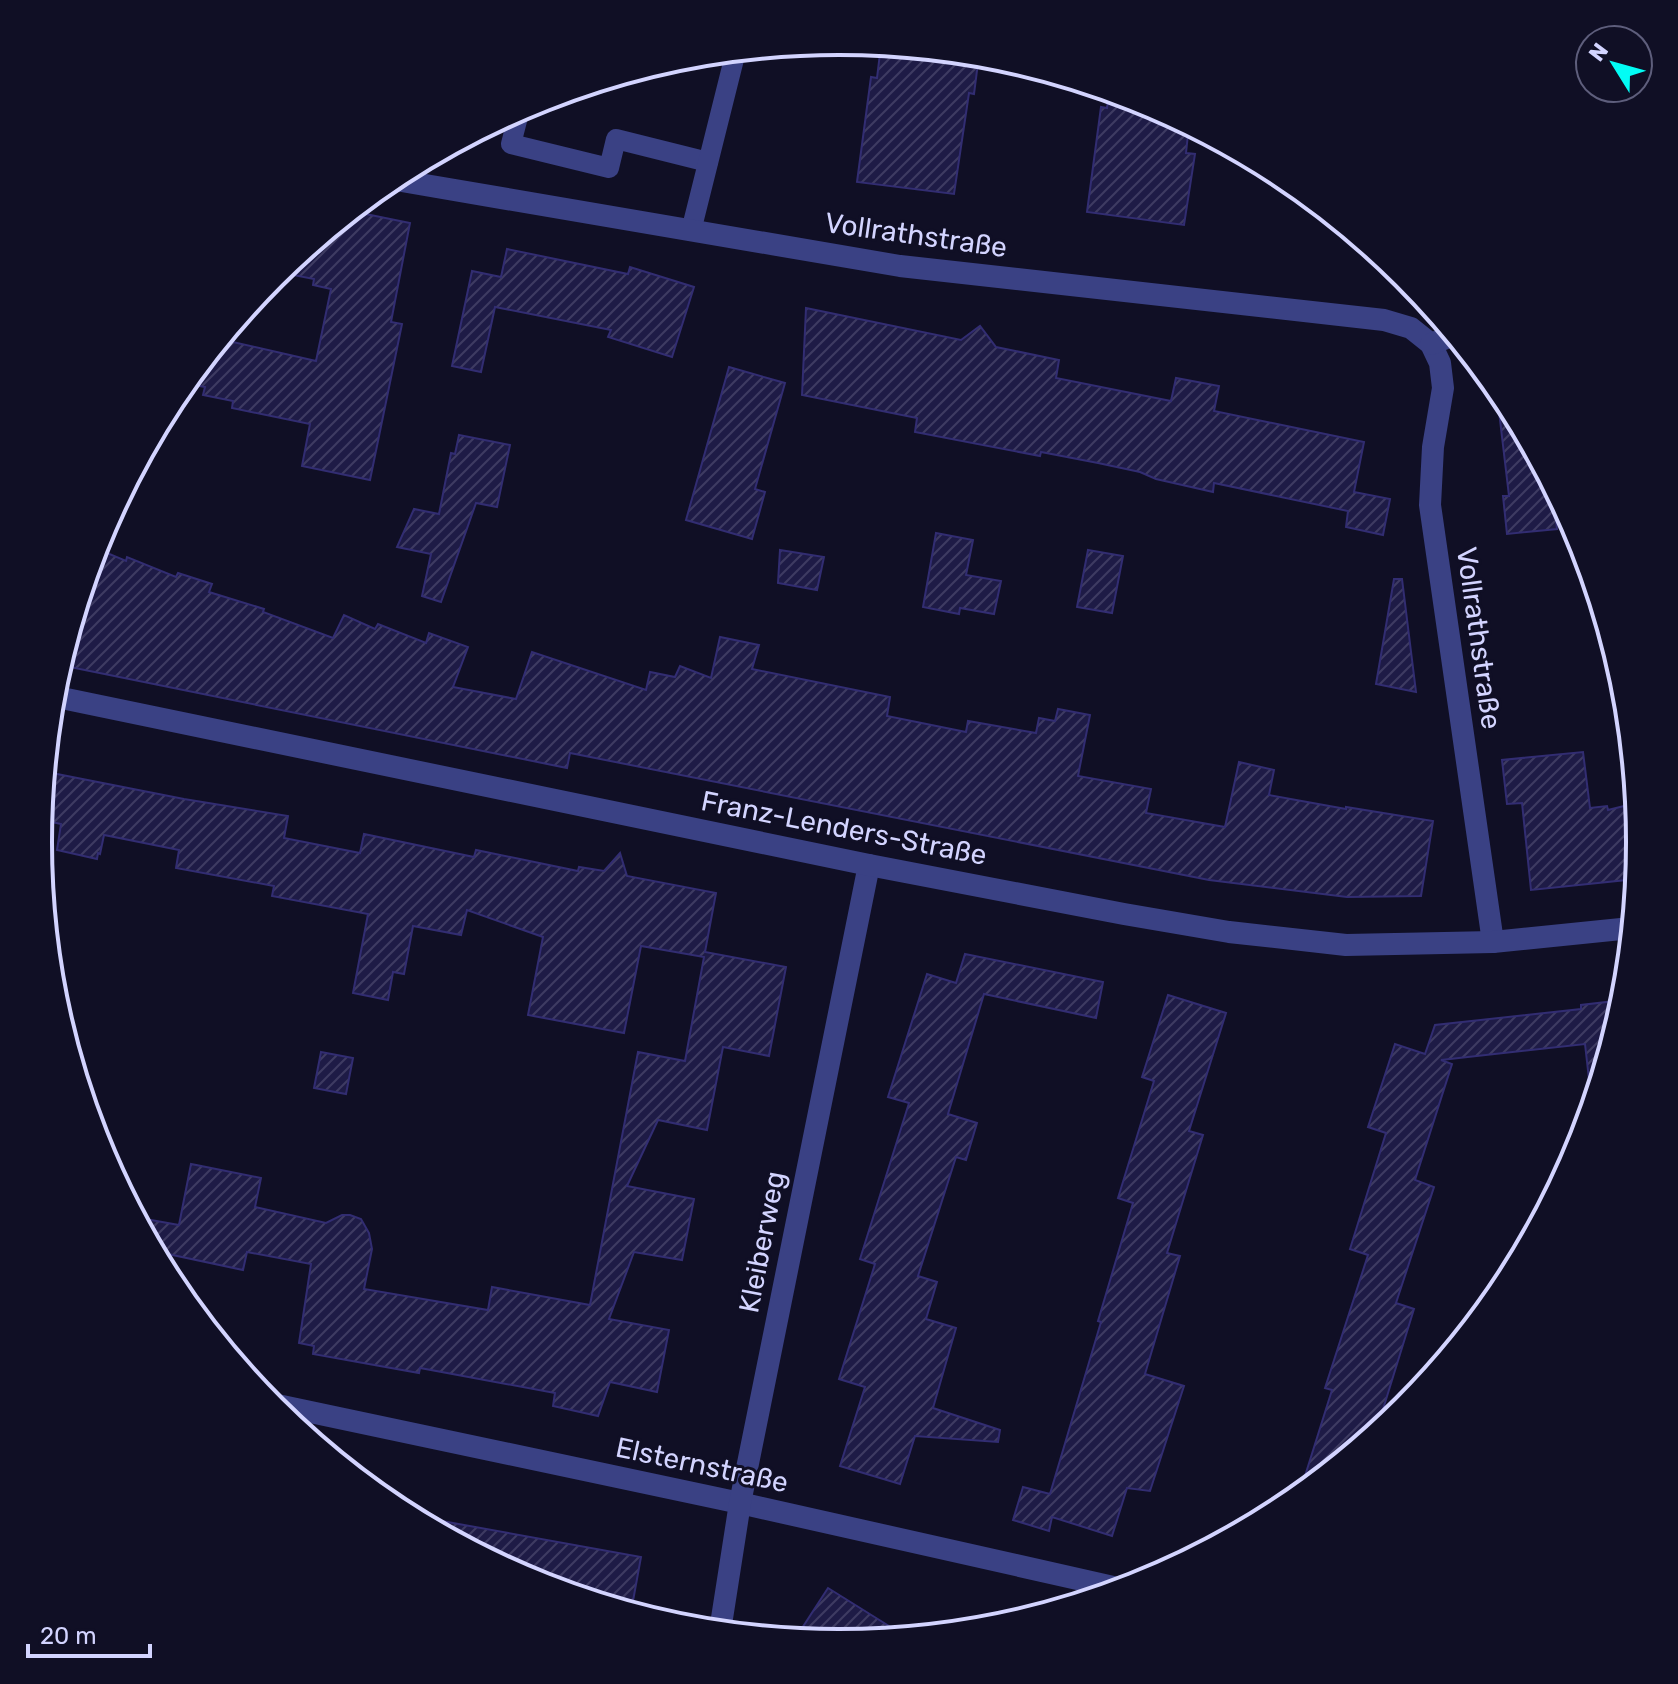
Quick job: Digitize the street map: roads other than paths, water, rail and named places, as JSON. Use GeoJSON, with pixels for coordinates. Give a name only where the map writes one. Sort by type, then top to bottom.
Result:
{"type":"FeatureCollection","features":[{"type":"Feature","properties":{"kind":"street","name":"Vollrathstraße"},"geometry":{"type":"LineString","coordinates":[[411,183],[900,266],[1384,320],[1411,328],[1431,344],[1440,363],[1443,388],[1433,447],[1430,505],[1493,942]]}},
{"type":"Feature","properties":{"kind":"street"},"geometry":{"type":"LineString","coordinates":[[1431,344],[1444,339]]}},
{"type":"Feature","properties":{"kind":"street","name":"Franz-Lenders-Straße"},"geometry":{"type":"LineString","coordinates":[[65,699],[869,865],[1229,932],[1346,945],[1493,942],[1621,929]]}},
{"type":"Feature","properties":{"kind":"street","name":"Kleiberweg"},"geometry":{"type":"LineString","coordinates":[[722,1620],[740,1503],[869,865]]}},
{"type":"Feature","properties":{"kind":"street","name":"Elsternstraße"},"geometry":{"type":"LineString","coordinates":[[294,1408],[740,1503],[1100,1584]]}},
{"type":"Feature","properties":{"kind":"lane"},"geometry":{"type":"LineString","coordinates":[[691,231],[733,62]]}},
{"type":"Feature","properties":{"kind":"lane"},"geometry":{"type":"LineString","coordinates":[[516,125],[511,144],[609,168],[616,139],[708,162]]}}]}
